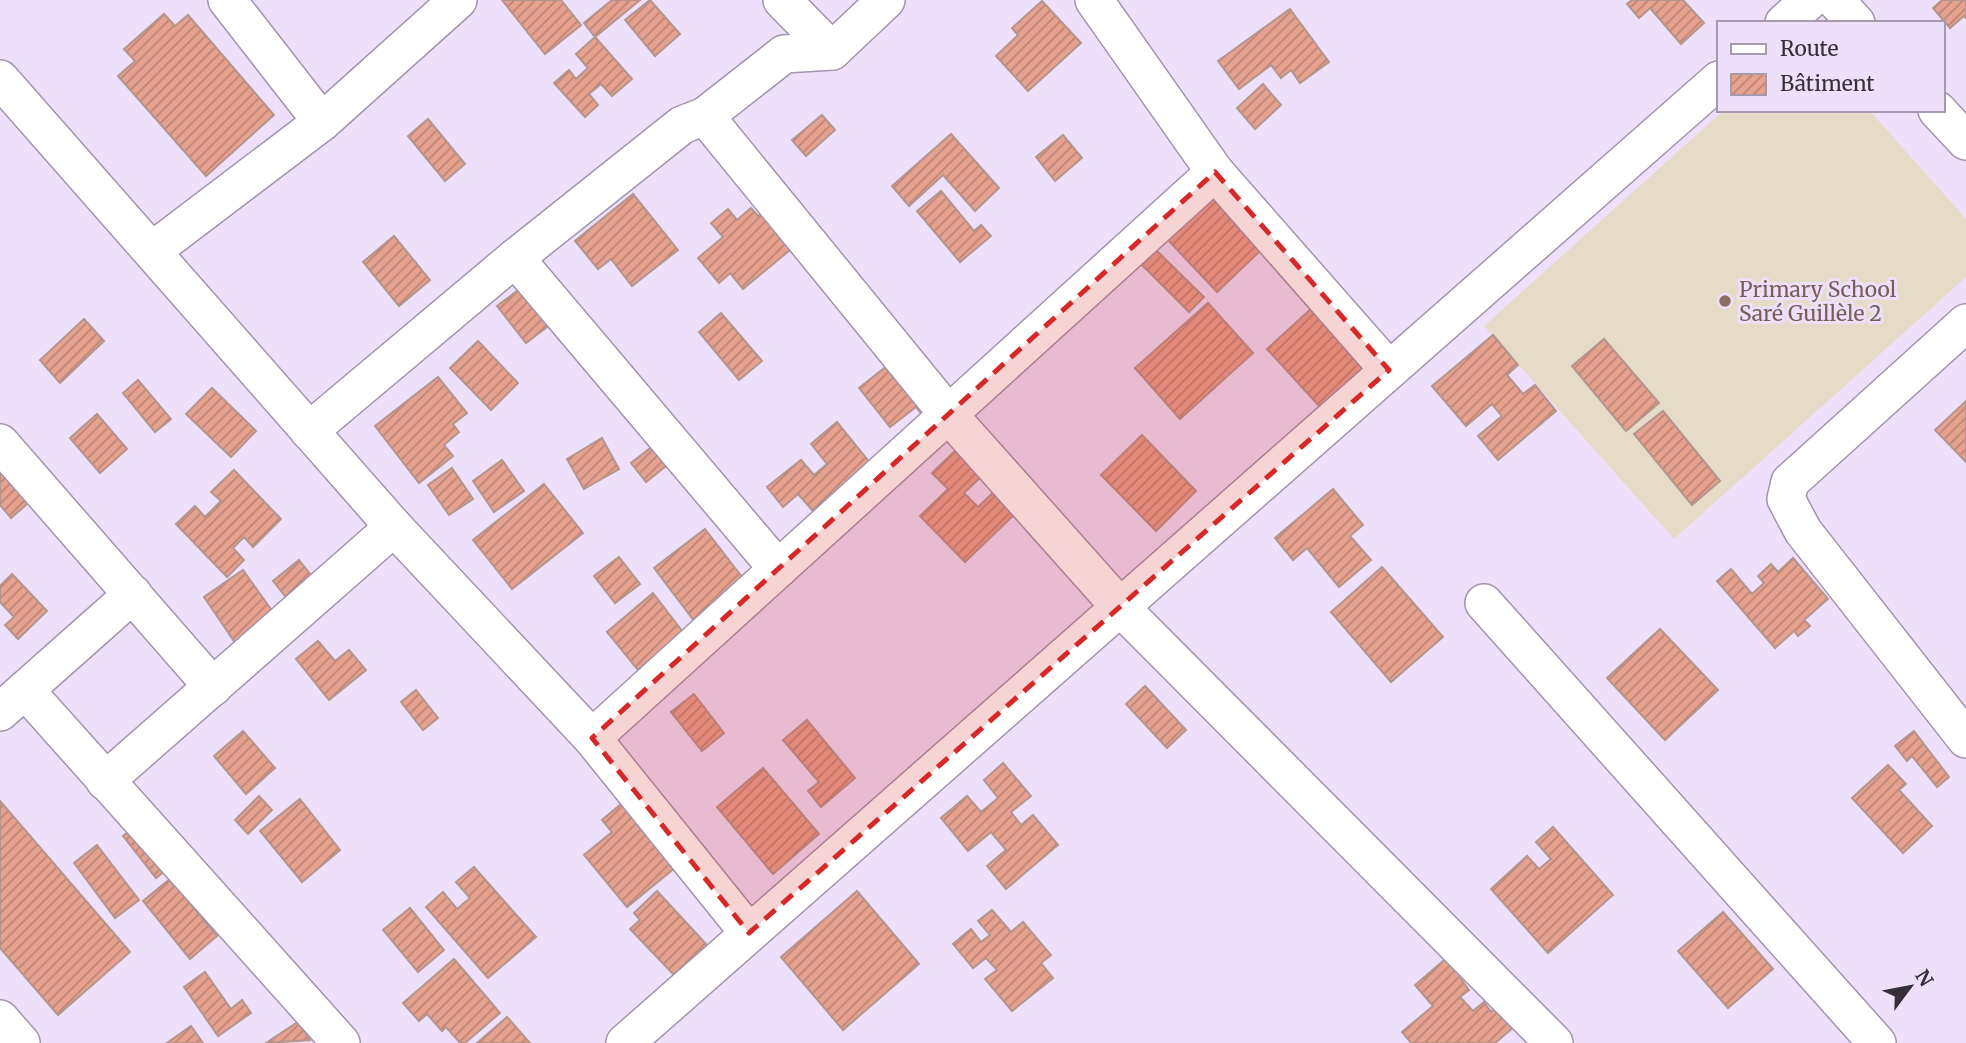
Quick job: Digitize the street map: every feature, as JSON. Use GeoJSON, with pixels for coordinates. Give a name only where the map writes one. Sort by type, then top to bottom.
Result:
{"type":"FeatureCollection","features":[{"type":"Feature","properties":{"kind":"street"},"geometry":{"type":"LineString","coordinates":[[227,0],[322,122]]}},
{"type":"Feature","properties":{"kind":"street"},"geometry":{"type":"LineString","coordinates":[[152,251],[322,122],[458,0]]}},
{"type":"Feature","properties":{"kind":"street"},"geometry":{"type":"LineString","coordinates":[[782,0],[832,51]]}},
{"type":"Feature","properties":{"kind":"street"},"geometry":{"type":"LineString","coordinates":[[309,431],[515,258],[682,125],[705,116],[784,54],[832,51],[886,0]]}},
{"type":"Feature","properties":{"kind":"street"},"geometry":{"type":"LineString","coordinates":[[1094,0],[1215,172],[1389,370]]}},
{"type":"Feature","properties":{"kind":"street"},"geometry":{"type":"LineString","coordinates":[[1786,21],[1810,0]]}},
{"type":"Feature","properties":{"kind":"street"},"geometry":{"type":"LineString","coordinates":[[1835,0],[1854,21]]}},
{"type":"Feature","properties":{"kind":"street"},"geometry":{"type":"LineString","coordinates":[[0,79],[394,527],[592,738],[750,933]]}},
{"type":"Feature","properties":{"kind":"street"},"geometry":{"type":"LineString","coordinates":[[625,1043],[1717,82]]}},
{"type":"Feature","properties":{"kind":"street"},"geometry":{"type":"LineString","coordinates":[[1939,112],[1966,141]]}},
{"type":"Feature","properties":{"kind":"street"},"geometry":{"type":"LineString","coordinates":[[705,116],[948,414],[1120,607],[1553,1043]]}},
{"type":"Feature","properties":{"kind":"street"},"geometry":{"type":"LineString","coordinates":[[592,738],[1215,172]]}},
{"type":"Feature","properties":{"kind":"street"},"geometry":{"type":"LineString","coordinates":[[515,258],[778,569]]}},
{"type":"Feature","properties":{"kind":"street"},"geometry":{"type":"LineString","coordinates":[[1960,721],[1803,531],[1786,499],[1790,482],[1966,323]]}},
{"type":"Feature","properties":{"kind":"street"},"geometry":{"type":"LineString","coordinates":[[0,443],[213,687]]}},
{"type":"Feature","properties":{"kind":"street"},"geometry":{"type":"LineString","coordinates":[[105,781],[394,527]]}},
{"type":"Feature","properties":{"kind":"street"},"geometry":{"type":"LineString","coordinates":[[132,594],[13,701],[105,781],[341,1043]]}},
{"type":"Feature","properties":{"kind":"street"},"geometry":{"type":"LineString","coordinates":[[1483,603],[1877,1043]]}},
{"type":"Feature","properties":{"kind":"street"},"geometry":{"type":"LineString","coordinates":[[0,1019],[21,1043]]}},
{"type":"Feature","properties":{"kind":"highlighted area"},"geometry":{"type":"Polygon","coordinates":[[[1215,172],[1389,370],[749,933],[592,738],[1215,172]]]}},
{"type":"Feature","properties":{"kind":"shaded area","name":"Primary School Saré Guillèle 2"},"geometry":{"type":"Polygon","coordinates":[[[1722,112],[1871,112],[1966,219],[1966,277],[1674,539],[1484,326],[1722,112]]]}},
{"type":"Feature","properties":{"kind":"building"},"geometry":{"type":"Polygon","coordinates":[[[502,0],[561,0],[581,25],[545,54],[502,0]]]}},
{"type":"Feature","properties":{"kind":"building"},"geometry":{"type":"Polygon","coordinates":[[[612,0],[640,0],[595,37],[584,23],[612,0]]]}},
{"type":"Feature","properties":{"kind":"building"},"geometry":{"type":"Polygon","coordinates":[[[650,0],[680,34],[655,56],[625,20],[650,0]]]}},
{"type":"Feature","properties":{"kind":"building"},"geometry":{"type":"Polygon","coordinates":[[[1632,0],[1683,0],[1704,23],[1681,44],[1650,8],[1639,18],[1627,4],[1632,0]]]}},
{"type":"Feature","properties":{"kind":"building"},"geometry":{"type":"Polygon","coordinates":[[[1942,0],[1966,0],[1966,18],[1964,16],[1950,28],[1933,8],[1942,0]]]}},
{"type":"Feature","properties":{"kind":"building"},"geometry":{"type":"Polygon","coordinates":[[[1042,1],[1081,43],[1028,91],[996,56],[1018,35],[1012,28],[1042,1]]]}},
{"type":"Feature","properties":{"kind":"building"},"geometry":{"type":"Polygon","coordinates":[[[1290,9],[1329,62],[1300,83],[1291,70],[1281,78],[1271,65],[1239,89],[1218,61],[1290,9]]]}},
{"type":"Feature","properties":{"kind":"building"},"geometry":{"type":"Polygon","coordinates":[[[164,14],[175,26],[188,15],[274,115],[206,176],[118,76],[135,61],[124,49],[164,14]]]}},
{"type":"Feature","properties":{"kind":"building"},"geometry":{"type":"Polygon","coordinates":[[[595,37],[632,79],[612,96],[601,84],[589,94],[598,105],[585,117],[554,83],[569,70],[576,79],[588,68],[576,54],[595,37]]]}},
{"type":"Feature","properties":{"kind":"building"},"geometry":{"type":"Polygon","coordinates":[[[1263,84],[1281,105],[1255,129],[1237,108],[1263,84]]]}},
{"type":"Feature","properties":{"kind":"building"},"geometry":{"type":"Polygon","coordinates":[[[822,115],[835,130],[806,156],[792,140],[822,115]]]}},
{"type":"Feature","properties":{"kind":"building"},"geometry":{"type":"Polygon","coordinates":[[[428,119],[465,164],[445,181],[408,136],[428,119]]]}},
{"type":"Feature","properties":{"kind":"building"},"geometry":{"type":"Polygon","coordinates":[[[951,134],[999,188],[975,211],[943,175],[909,206],[892,186],[951,134]]]}},
{"type":"Feature","properties":{"kind":"building"},"geometry":{"type":"Polygon","coordinates":[[[1063,135],[1082,158],[1055,181],[1036,157],[1063,135]]]}},
{"type":"Feature","properties":{"kind":"building"},"geometry":{"type":"Polygon","coordinates":[[[1233,178],[1282,230],[1217,292],[1168,240],[1233,178]]]}},
{"type":"Feature","properties":{"kind":"building"},"geometry":{"type":"Polygon","coordinates":[[[941,191],[974,231],[981,225],[991,236],[960,262],[917,211],[941,191]]]}},
{"type":"Feature","properties":{"kind":"building"},"geometry":{"type":"Polygon","coordinates":[[[633,194],[678,250],[632,286],[611,259],[598,269],[575,241],[633,194]]]}},
{"type":"Feature","properties":{"kind":"building"},"geometry":{"type":"Polygon","coordinates":[[[772,204],[802,240],[743,289],[730,273],[719,283],[698,258],[723,237],[711,223],[728,209],[737,220],[751,208],[758,216],[772,204]]]}},
{"type":"Feature","properties":{"kind":"building"},"geometry":{"type":"Polygon","coordinates":[[[394,236],[430,280],[399,306],[363,262],[394,236]]]}},
{"type":"Feature","properties":{"kind":"building"},"geometry":{"type":"Polygon","coordinates":[[[1156,250],[1204,297],[1189,312],[1141,264],[1156,250]]]}},
{"type":"Feature","properties":{"kind":"building"},"geometry":{"type":"Polygon","coordinates":[[[528,283],[556,320],[526,343],[497,306],[528,283]]]}},
{"type":"Feature","properties":{"kind":"building"},"geometry":{"type":"Polygon","coordinates":[[[1335,287],[1388,345],[1320,407],[1267,349],[1335,287]]]}},
{"type":"Feature","properties":{"kind":"building"},"geometry":{"type":"Polygon","coordinates":[[[1208,303],[1253,353],[1180,419],[1135,368],[1208,303]]]}},
{"type":"Feature","properties":{"kind":"building"},"geometry":{"type":"Polygon","coordinates":[[[721,313],[762,361],[739,380],[699,332],[721,313]]]}},
{"type":"Feature","properties":{"kind":"building"},"geometry":{"type":"Polygon","coordinates":[[[84,319],[104,341],[60,383],[40,360],[84,319]]]}},
{"type":"Feature","properties":{"kind":"building"},"geometry":{"type":"Polygon","coordinates":[[[1493,335],[1518,365],[1507,375],[1523,394],[1535,385],[1556,411],[1498,460],[1478,436],[1502,416],[1492,404],[1466,426],[1432,386],[1493,335]]]}},
{"type":"Feature","properties":{"kind":"building"},"geometry":{"type":"Polygon","coordinates":[[[1604,339],[1659,403],[1626,431],[1572,366],[1604,339]]]}},
{"type":"Feature","properties":{"kind":"building"},"geometry":{"type":"Polygon","coordinates":[[[478,341],[518,383],[491,410],[450,368],[478,341]]]}},
{"type":"Feature","properties":{"kind":"building"},"geometry":{"type":"Polygon","coordinates":[[[911,347],[930,424],[916,407],[890,427],[859,388],[911,347]]]}},
{"type":"Feature","properties":{"kind":"building"},"geometry":{"type":"Polygon","coordinates":[[[438,377],[467,413],[453,424],[459,432],[444,445],[453,456],[419,483],[375,426],[438,377]]]}},
{"type":"Feature","properties":{"kind":"building"},"geometry":{"type":"Polygon","coordinates":[[[138,380],[171,419],[155,432],[123,393],[138,380]]]}},
{"type":"Feature","properties":{"kind":"building"},"geometry":{"type":"Polygon","coordinates":[[[212,388],[256,431],[231,457],[186,414],[212,388]]]}},
{"type":"Feature","properties":{"kind":"building"},"geometry":{"type":"Polygon","coordinates":[[[1966,401],[1966,462],[1935,430],[1966,401]]]}},
{"type":"Feature","properties":{"kind":"building"},"geometry":{"type":"Polygon","coordinates":[[[1663,411],[1720,481],[1692,505],[1634,434],[1663,411]]]}},
{"type":"Feature","properties":{"kind":"building"},"geometry":{"type":"Polygon","coordinates":[[[97,414],[127,449],[100,473],[70,438],[97,414]]]}},
{"type":"Feature","properties":{"kind":"building"},"geometry":{"type":"Polygon","coordinates":[[[837,422],[871,464],[813,511],[798,494],[783,507],[767,487],[801,460],[814,475],[827,464],[811,444],[837,422]]]}},
{"type":"Feature","properties":{"kind":"building"},"geometry":{"type":"Polygon","coordinates":[[[1142,435],[1196,491],[1156,531],[1101,475],[1142,435]]]}},
{"type":"Feature","properties":{"kind":"building"},"geometry":{"type":"Polygon","coordinates":[[[602,438],[619,469],[584,489],[567,459],[602,438]]]}},
{"type":"Feature","properties":{"kind":"building"},"geometry":{"type":"Polygon","coordinates":[[[662,439],[676,458],[646,482],[631,463],[662,439]]]}},
{"type":"Feature","properties":{"kind":"building"},"geometry":{"type":"Polygon","coordinates":[[[960,446],[986,472],[964,493],[978,507],[1001,485],[1022,507],[965,562],[920,516],[948,489],[932,473],[960,446]]]}},
{"type":"Feature","properties":{"kind":"building"},"geometry":{"type":"Polygon","coordinates":[[[0,452],[42,491],[11,518],[0,505],[0,452]]]}},
{"type":"Feature","properties":{"kind":"building"},"geometry":{"type":"Polygon","coordinates":[[[502,460],[524,491],[494,512],[473,481],[502,460]]]}},
{"type":"Feature","properties":{"kind":"building"},"geometry":{"type":"Polygon","coordinates":[[[452,468],[473,499],[449,515],[428,485],[452,468]]]}},
{"type":"Feature","properties":{"kind":"building"},"geometry":{"type":"Polygon","coordinates":[[[234,470],[281,519],[253,547],[244,537],[233,548],[244,560],[227,577],[176,524],[195,506],[205,517],[221,501],[211,492],[234,470]]]}},
{"type":"Feature","properties":{"kind":"building"},"geometry":{"type":"Polygon","coordinates":[[[544,484],[583,533],[512,589],[473,540],[544,484]]]}},
{"type":"Feature","properties":{"kind":"building"},"geometry":{"type":"Polygon","coordinates":[[[1333,489],[1363,525],[1350,536],[1371,560],[1339,587],[1307,548],[1293,560],[1275,538],[1333,489]]]}},
{"type":"Feature","properties":{"kind":"building"},"geometry":{"type":"Polygon","coordinates":[[[705,529],[749,586],[698,626],[654,568],[705,529]]]}},
{"type":"Feature","properties":{"kind":"building"},"geometry":{"type":"Polygon","coordinates":[[[619,557],[640,584],[615,603],[594,576],[619,557]]]}},
{"type":"Feature","properties":{"kind":"building"},"geometry":{"type":"Polygon","coordinates":[[[1793,558],[1828,599],[1804,620],[1810,626],[1798,636],[1794,631],[1775,648],[1717,581],[1731,569],[1752,594],[1764,583],[1758,576],[1771,564],[1778,572],[1793,558]]]}},
{"type":"Feature","properties":{"kind":"building"},"geometry":{"type":"Polygon","coordinates":[[[299,560],[315,580],[289,601],[273,581],[299,560]]]}},
{"type":"Feature","properties":{"kind":"building"},"geometry":{"type":"Polygon","coordinates":[[[1382,567],[1443,637],[1391,682],[1331,612],[1382,567]]]}},
{"type":"Feature","properties":{"kind":"building"},"geometry":{"type":"Polygon","coordinates":[[[243,570],[278,619],[238,647],[204,597],[243,570]]]}},
{"type":"Feature","properties":{"kind":"building"},"geometry":{"type":"Polygon","coordinates":[[[12,574],[47,611],[18,639],[5,625],[14,617],[0,602],[0,586],[12,574]]]}},
{"type":"Feature","properties":{"kind":"building"},"geometry":{"type":"Polygon","coordinates":[[[653,593],[683,632],[638,670],[607,632],[653,593]]]}},
{"type":"Feature","properties":{"kind":"building"},"geometry":{"type":"Polygon","coordinates":[[[1660,629],[1718,690],[1665,740],[1607,678],[1660,629]]]}},
{"type":"Feature","properties":{"kind":"building"},"geometry":{"type":"Polygon","coordinates":[[[318,641],[335,661],[349,650],[366,670],[329,700],[296,659],[318,641]]]}},
{"type":"Feature","properties":{"kind":"building"},"geometry":{"type":"Polygon","coordinates":[[[1145,686],[1186,730],[1167,748],[1126,704],[1145,686]]]}},
{"type":"Feature","properties":{"kind":"building"},"geometry":{"type":"Polygon","coordinates":[[[416,690],[438,718],[423,730],[401,702],[416,690]]]}},
{"type":"Feature","properties":{"kind":"building"},"geometry":{"type":"Polygon","coordinates":[[[694,694],[724,733],[702,751],[671,712],[694,694]]]}},
{"type":"Feature","properties":{"kind":"building"},"geometry":{"type":"Polygon","coordinates":[[[807,720],[855,778],[821,807],[808,791],[819,782],[783,740],[807,720]]]}},
{"type":"Feature","properties":{"kind":"building"},"geometry":{"type":"Polygon","coordinates":[[[243,731],[275,768],[246,794],[214,756],[243,731]]]}},
{"type":"Feature","properties":{"kind":"building"},"geometry":{"type":"Polygon","coordinates":[[[1914,731],[1949,777],[1937,787],[1912,756],[1907,761],[1895,746],[1914,731]]]}},
{"type":"Feature","properties":{"kind":"building"},"geometry":{"type":"Polygon","coordinates":[[[1003,763],[1031,796],[1011,812],[1021,825],[1033,815],[1058,845],[1006,889],[987,866],[1006,850],[991,832],[968,851],[941,818],[967,796],[981,812],[998,798],[984,780],[1003,763]]]}},
{"type":"Feature","properties":{"kind":"building"},"geometry":{"type":"Polygon","coordinates":[[[1888,765],[1906,784],[1899,790],[1932,826],[1903,853],[1852,798],[1888,765]]]}},
{"type":"Feature","properties":{"kind":"building"},"geometry":{"type":"Polygon","coordinates":[[[763,768],[819,834],[773,874],[717,807],[763,768]]]}},
{"type":"Feature","properties":{"kind":"building"},"geometry":{"type":"Polygon","coordinates":[[[633,794],[687,858],[627,907],[584,855],[612,832],[602,820],[633,794]]]}},
{"type":"Feature","properties":{"kind":"building"},"geometry":{"type":"Polygon","coordinates":[[[259,796],[272,810],[248,834],[235,820],[259,796]]]}},
{"type":"Feature","properties":{"kind":"building"},"geometry":{"type":"Polygon","coordinates":[[[300,799],[340,850],[302,882],[260,831],[300,799]]]}},
{"type":"Feature","properties":{"kind":"building"},"geometry":{"type":"Polygon","coordinates":[[[0,801],[130,952],[58,1015],[0,948],[0,801]]]}},
{"type":"Feature","properties":{"kind":"building"},"geometry":{"type":"Polygon","coordinates":[[[148,816],[181,858],[156,878],[123,836],[148,816]]]}},
{"type":"Feature","properties":{"kind":"building"},"geometry":{"type":"Polygon","coordinates":[[[1553,827],[1613,895],[1548,953],[1491,889],[1527,856],[1539,869],[1551,859],[1536,842],[1553,827]]]}},
{"type":"Feature","properties":{"kind":"building"},"geometry":{"type":"Polygon","coordinates":[[[97,845],[139,900],[115,918],[74,863],[97,845]]]}},
{"type":"Feature","properties":{"kind":"building"},"geometry":{"type":"Polygon","coordinates":[[[474,867],[536,937],[488,978],[426,907],[443,892],[457,909],[470,898],[456,882],[474,867]]]}},
{"type":"Feature","properties":{"kind":"building"},"geometry":{"type":"Polygon","coordinates":[[[170,879],[217,936],[190,959],[143,901],[170,879]]]}},
{"type":"Feature","properties":{"kind":"building"},"geometry":{"type":"Polygon","coordinates":[[[657,891],[707,945],[675,976],[630,929],[640,920],[634,913],[657,891]]]}},
{"type":"Feature","properties":{"kind":"building"},"geometry":{"type":"Polygon","coordinates":[[[857,891],[919,964],[843,1030],[781,957],[857,891]]]}},
{"type":"Feature","properties":{"kind":"building"},"geometry":{"type":"Polygon","coordinates":[[[410,908],[444,950],[418,972],[383,930],[410,908]]]}},
{"type":"Feature","properties":{"kind":"building"},"geometry":{"type":"Polygon","coordinates":[[[992,910],[1011,932],[1023,922],[1051,955],[1041,963],[1053,978],[1012,1011],[985,979],[997,970],[986,958],[973,968],[953,944],[971,929],[981,942],[990,935],[978,921],[992,910]]]}},
{"type":"Feature","properties":{"kind":"building"},"geometry":{"type":"Polygon","coordinates":[[[1723,912],[1773,969],[1728,1008],[1678,951],[1723,912]]]}},
{"type":"Feature","properties":{"kind":"building"},"geometry":{"type":"Polygon","coordinates":[[[1456,950],[1472,969],[1461,979],[1469,990],[1460,997],[1473,1011],[1484,1002],[1491,1012],[1502,1002],[1520,1022],[1495,1043],[1411,1043],[1402,1032],[1433,1006],[1415,985],[1456,950]]]}},
{"type":"Feature","properties":{"kind":"building"},"geometry":{"type":"Polygon","coordinates":[[[454,959],[500,1013],[465,1043],[460,1043],[446,1027],[442,1031],[427,1014],[419,1021],[403,1003],[454,959]]]}},
{"type":"Feature","properties":{"kind":"building"},"geometry":{"type":"Polygon","coordinates":[[[205,972],[231,1009],[242,1000],[251,1013],[218,1036],[184,987],[205,972]]]}},
{"type":"Feature","properties":{"kind":"building"},"geometry":{"type":"Polygon","coordinates":[[[507,1017],[530,1043],[477,1043],[507,1017]]]}},
{"type":"Feature","properties":{"kind":"building"},"geometry":{"type":"Polygon","coordinates":[[[298,1022],[310,1040],[266,1043],[298,1022]]]}},
{"type":"Feature","properties":{"kind":"building"},"geometry":{"type":"Polygon","coordinates":[[[191,1026],[203,1043],[167,1043],[191,1026]]]}},
{"type":"Feature","properties":{"kind":"place","name":"Primary School Saré Guillèle 2"},"geometry":{"type":"Point","coordinates":[1725,301]}}]}
